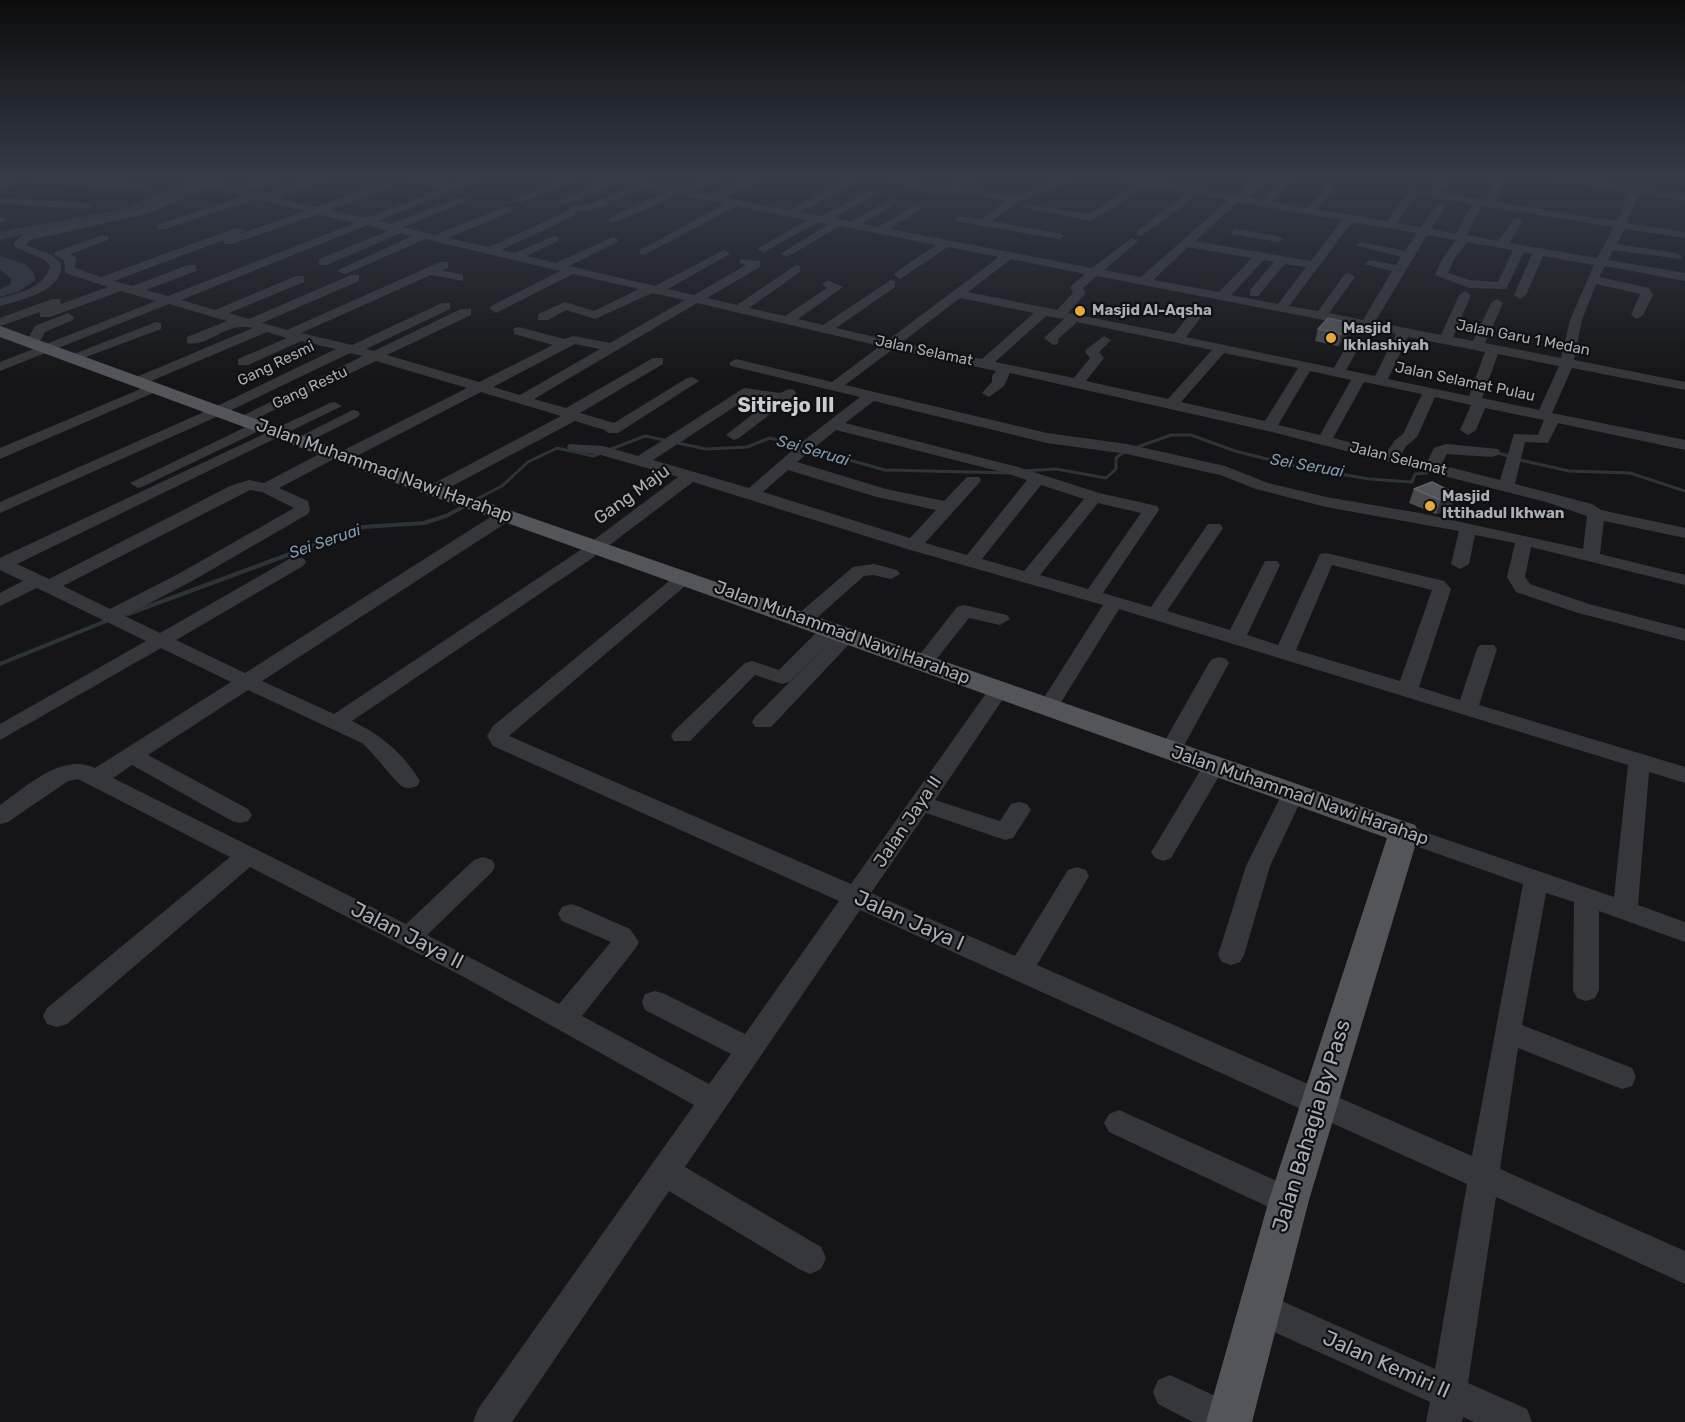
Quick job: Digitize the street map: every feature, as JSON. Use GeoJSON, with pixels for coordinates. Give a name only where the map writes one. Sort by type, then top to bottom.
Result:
{"type":"FeatureCollection","features":[{"type":"Feature","properties":{"kind":"main road","name":"Jalan Muhammad Nawi Harahap"},"geometry":{"type":"LineString","coordinates":[[0,330],[433,490],[804,619],[1048,708],[1404,833]]}},
{"type":"Feature","properties":{"kind":"main road","name":"Jalan Bahagia By Pass"},"geometry":{"type":"LineString","coordinates":[[1230,1422],[1257,1307],[1288,1201],[1404,833]]}},
{"type":"Feature","properties":{"kind":"street"},"geometry":{"type":"LineString","coordinates":[[0,302],[38,290],[51,282],[55,272],[56,265],[49,258],[21,245]]}},
{"type":"Feature","properties":{"kind":"street"},"geometry":{"type":"LineString","coordinates":[[50,245],[45,247],[70,258],[69,270],[265,328],[352,348],[617,430],[692,381]]}},
{"type":"Feature","properties":{"kind":"street"},"geometry":{"type":"LineString","coordinates":[[59,254],[84,245]]}},
{"type":"Feature","properties":{"kind":"street"},"geometry":{"type":"LineString","coordinates":[[103,281],[197,245]]}},
{"type":"Feature","properties":{"kind":"street"},"geometry":{"type":"LineString","coordinates":[[0,367],[41,345],[169,299],[304,245]]}},
{"type":"Feature","properties":{"kind":"street"},"geometry":{"type":"LineString","coordinates":[[323,262],[359,245]]}},
{"type":"Feature","properties":{"kind":"street"},"geometry":{"type":"LineString","coordinates":[[342,271],[408,245]]}},
{"type":"Feature","properties":{"kind":"street","name":"Jalan Selamat"},"geometry":{"type":"LineString","coordinates":[[468,245],[888,344],[1077,383],[1392,457],[1586,508],[1596,514],[1685,533]]}},
{"type":"Feature","properties":{"kind":"street"},"geometry":{"type":"LineString","coordinates":[[490,250],[500,245]]}},
{"type":"Feature","properties":{"kind":"street"},"geometry":{"type":"LineString","coordinates":[[516,257],[541,245]]}},
{"type":"Feature","properties":{"kind":"street"},"geometry":{"type":"LineString","coordinates":[[495,309],[604,245]]}},
{"type":"Feature","properties":{"kind":"street"},"geometry":{"type":"LineString","coordinates":[[644,252],[657,245]]}},
{"type":"Feature","properties":{"kind":"street"},"geometry":{"type":"LineString","coordinates":[[764,249],[771,245]]}},
{"type":"Feature","properties":{"kind":"street"},"geometry":{"type":"LineString","coordinates":[[787,254],[801,245]]}},
{"type":"Feature","properties":{"kind":"street"},"geometry":{"type":"LineString","coordinates":[[826,329],[943,245]]}},
{"type":"Feature","properties":{"kind":"street","name":"Jalan Garu 1 Medan"},"geometry":{"type":"LineString","coordinates":[[952,245],[1685,386]]}},
{"type":"Feature","properties":{"kind":"street"},"geometry":{"type":"LineString","coordinates":[[1060,314],[1080,293],[1076,287],[1126,245]]}},
{"type":"Feature","properties":{"kind":"street"},"geometry":{"type":"LineString","coordinates":[[1143,282],[1182,245]]}},
{"type":"Feature","properties":{"kind":"street"},"geometry":{"type":"LineString","coordinates":[[1198,245],[1314,265]]}},
{"type":"Feature","properties":{"kind":"street"},"geometry":{"type":"LineString","coordinates":[[1281,308],[1329,245]]}},
{"type":"Feature","properties":{"kind":"street"},"geometry":{"type":"LineString","coordinates":[[1362,245],[1408,255]]}},
{"type":"Feature","properties":{"kind":"street"},"geometry":{"type":"LineString","coordinates":[[1366,324],[1415,245]]}},
{"type":"Feature","properties":{"kind":"street"},"geometry":{"type":"LineString","coordinates":[[1457,245],[1441,275],[1469,284],[1502,286],[1520,248]]}},
{"type":"Feature","properties":{"kind":"street"},"geometry":{"type":"LineString","coordinates":[[1508,245],[1685,277]]}},
{"type":"Feature","properties":{"kind":"street"},"geometry":{"type":"LineString","coordinates":[[1506,487],[1519,436],[1544,440],[1549,416],[1567,363],[1576,320],[1608,246],[1676,257]]}},
{"type":"Feature","properties":{"kind":"street"},"geometry":{"type":"LineString","coordinates":[[1380,250],[1368,268],[1399,269]]}},
{"type":"Feature","properties":{"kind":"street"},"geometry":{"type":"LineString","coordinates":[[1520,295],[1539,251]]}},
{"type":"Feature","properties":{"kind":"street"},"geometry":{"type":"LineString","coordinates":[[574,326],[724,253]]}},
{"type":"Feature","properties":{"kind":"street"},"geometry":{"type":"LineString","coordinates":[[835,386],[1008,256]]}},
{"type":"Feature","properties":{"kind":"street"},"geometry":{"type":"LineString","coordinates":[[1222,297],[1261,256]]}},
{"type":"Feature","properties":{"kind":"street"},"geometry":{"type":"LineString","coordinates":[[1254,293],[1282,260]]}},
{"type":"Feature","properties":{"kind":"street"},"geometry":{"type":"LineString","coordinates":[[521,399],[756,264],[744,261]]}},
{"type":"Feature","properties":{"kind":"street"},"geometry":{"type":"LineString","coordinates":[[243,363],[293,335],[394,286],[444,265]]}},
{"type":"Feature","properties":{"kind":"street"},"geometry":{"type":"LineString","coordinates":[[45,314],[192,268]]}},
{"type":"Feature","properties":{"kind":"street"},"geometry":{"type":"LineString","coordinates":[[739,309],[796,269]]}},
{"type":"Feature","properties":{"kind":"street"},"geometry":{"type":"LineString","coordinates":[[430,271],[459,278]]}},
{"type":"Feature","properties":{"kind":"street"},"geometry":{"type":"LineString","coordinates":[[1188,290],[1202,275]]}},
{"type":"Feature","properties":{"kind":"street"},"geometry":{"type":"LineString","coordinates":[[1321,316],[1349,277]]}},
{"type":"Feature","properties":{"kind":"street"},"geometry":{"type":"LineString","coordinates":[[192,340],[355,278]]}},
{"type":"Feature","properties":{"kind":"street"},"geometry":{"type":"LineString","coordinates":[[708,302],[750,278]]}},
{"type":"Feature","properties":{"kind":"street"},"geometry":{"type":"LineString","coordinates":[[218,314],[300,279]]}},
{"type":"Feature","properties":{"kind":"street"},"geometry":{"type":"LineString","coordinates":[[1592,279],[1644,291],[1647,295],[1637,315]]}},
{"type":"Feature","properties":{"kind":"street"},"geometry":{"type":"LineString","coordinates":[[788,320],[837,287],[828,284]]}},
{"type":"Feature","properties":{"kind":"street"},"geometry":{"type":"LineString","coordinates":[[394,286],[419,294]]}},
{"type":"Feature","properties":{"kind":"street","name":"Jalan Selamat Pulau"},"geometry":{"type":"LineString","coordinates":[[956,293],[1685,445]]}},
{"type":"Feature","properties":{"kind":"street"},"geometry":{"type":"LineString","coordinates":[[0,330],[76,295]]}},
{"type":"Feature","properties":{"kind":"street"},"geometry":{"type":"LineString","coordinates":[[1445,340],[1465,295]]}},
{"type":"Feature","properties":{"kind":"street"},"geometry":{"type":"LineString","coordinates":[[1477,346],[1497,303]]}},
{"type":"Feature","properties":{"kind":"street"},"geometry":{"type":"LineString","coordinates":[[111,332],[190,304]]}},
{"type":"Feature","properties":{"kind":"street","name":"Gang Resmi"},"geometry":{"type":"LineString","coordinates":[[0,508],[446,306]]}},
{"type":"Feature","properties":{"kind":"street"},"geometry":{"type":"LineString","coordinates":[[543,317],[565,306],[595,315]]}},
{"type":"Feature","properties":{"kind":"street"},"geometry":{"type":"LineString","coordinates":[[985,364],[1044,311]]}},
{"type":"Feature","properties":{"kind":"street","name":"Gang Restu"},"geometry":{"type":"LineString","coordinates":[[138,483],[466,312]]}},
{"type":"Feature","properties":{"kind":"street"},"geometry":{"type":"LineString","coordinates":[[41,345],[39,330],[75,315]]}},
{"type":"Feature","properties":{"kind":"street"},"geometry":{"type":"LineString","coordinates":[[1053,341],[1051,338],[1075,317]]}},
{"type":"Feature","properties":{"kind":"street"},"geometry":{"type":"LineString","coordinates":[[1177,339],[1196,317]]}},
{"type":"Feature","properties":{"kind":"street"},"geometry":{"type":"LineString","coordinates":[[78,359],[158,328]]}},
{"type":"Feature","properties":{"kind":"street"},"geometry":{"type":"LineString","coordinates":[[0,454],[139,381],[265,328]]}},
{"type":"Feature","properties":{"kind":"street"},"geometry":{"type":"LineString","coordinates":[[519,331],[566,344]]}},
{"type":"Feature","properties":{"kind":"street"},"geometry":{"type":"LineString","coordinates":[[1380,381],[1404,332]]}},
{"type":"Feature","properties":{"kind":"street"},"geometry":{"type":"LineString","coordinates":[[1171,405],[1241,338]]}},
{"type":"Feature","properties":{"kind":"street"},"geometry":{"type":"LineString","coordinates":[[266,488],[481,387],[575,339],[612,347]]}},
{"type":"Feature","properties":{"kind":"street"},"geometry":{"type":"LineString","coordinates":[[1077,383],[1097,358],[1092,352],[1104,340]]}},
{"type":"Feature","properties":{"kind":"street"},"geometry":{"type":"LineString","coordinates":[[1338,372],[1354,344]]}},
{"type":"Feature","properties":{"kind":"street"},"geometry":{"type":"LineString","coordinates":[[1468,430],[1493,349]]}},
{"type":"Feature","properties":{"kind":"street"},"geometry":{"type":"LineString","coordinates":[[139,381],[164,358]]}},
{"type":"Feature","properties":{"kind":"street"},"geometry":{"type":"LineString","coordinates":[[433,490],[570,415],[658,361]]}},
{"type":"Feature","properties":{"kind":"street"},"geometry":{"type":"LineString","coordinates":[[736,363],[1047,438],[1132,450],[1225,471],[1262,486],[1326,502],[1524,540],[1685,580]]}},
{"type":"Feature","properties":{"kind":"street"},"geometry":{"type":"LineString","coordinates":[[1269,428],[1306,366]]}},
{"type":"Feature","properties":{"kind":"street"},"geometry":{"type":"LineString","coordinates":[[989,393],[999,383],[999,376],[1006,369]]}},
{"type":"Feature","properties":{"kind":"street"},"geometry":{"type":"LineString","coordinates":[[1324,441],[1360,377]]}},
{"type":"Feature","properties":{"kind":"street"},"geometry":{"type":"LineString","coordinates":[[734,435],[806,379]]}},
{"type":"Feature","properties":{"kind":"street"},"geometry":{"type":"LineString","coordinates":[[639,462],[668,441],[749,391],[782,398]]}},
{"type":"Feature","properties":{"kind":"street"},"geometry":{"type":"LineString","coordinates":[[1392,457],[1400,443],[1409,437],[1430,392]]}},
{"type":"Feature","properties":{"kind":"street"},"geometry":{"type":"LineString","coordinates":[[751,494],[805,446],[872,395]]}},
{"type":"Feature","properties":{"kind":"street"},"geometry":{"type":"LineString","coordinates":[[2,563],[335,406]]}},
{"type":"Feature","properties":{"kind":"street"},"geometry":{"type":"LineString","coordinates":[[300,441],[352,414]]}},
{"type":"Feature","properties":{"kind":"street"},"geometry":{"type":"LineString","coordinates":[[833,425],[1023,474],[1094,497],[1155,505],[1092,596]]}},
{"type":"Feature","properties":{"kind":"street"},"geometry":{"type":"LineString","coordinates":[[0,440],[18,446]]}},
{"type":"Feature","properties":{"kind":"street"},"geometry":{"type":"LineString","coordinates":[[575,447],[608,453],[751,494],[913,545],[1156,614],[1685,775]]}},
{"type":"Feature","properties":{"kind":"street"},"geometry":{"type":"LineString","coordinates":[[1432,467],[1440,451],[1465,449],[1492,452]]}},
{"type":"Feature","properties":{"kind":"street"},"geometry":{"type":"LineString","coordinates":[[785,464],[883,494],[947,507]]}},
{"type":"Feature","properties":{"kind":"street"},"geometry":{"type":"LineString","coordinates":[[971,561],[1023,474]]}},
{"type":"Feature","properties":{"kind":"street","name":"Gang Maju"},"geometry":{"type":"LineString","coordinates":[[335,723],[596,546],[690,476]]}},
{"type":"Feature","properties":{"kind":"street"},"geometry":{"type":"LineString","coordinates":[[913,545],[973,480]]}},
{"type":"Feature","properties":{"kind":"street"},"geometry":{"type":"LineString","coordinates":[[0,600],[43,584],[236,489],[249,485],[266,488],[302,506],[302,510],[116,617]]}},
{"type":"Feature","properties":{"kind":"street"},"geometry":{"type":"LineString","coordinates":[[1028,578],[1094,497]]}},
{"type":"Feature","properties":{"kind":"street"},"geometry":{"type":"LineString","coordinates":[[1591,556],[1596,514]]}},
{"type":"Feature","properties":{"kind":"street"},"geometry":{"type":"LineString","coordinates":[[96,778],[130,754],[506,515]]}},
{"type":"Feature","properties":{"kind":"street"},"geometry":{"type":"LineString","coordinates":[[1156,614],[1214,528]]}},
{"type":"Feature","properties":{"kind":"street"},"geometry":{"type":"LineString","coordinates":[[1461,564],[1468,528]]}},
{"type":"Feature","properties":{"kind":"street"},"geometry":{"type":"LineString","coordinates":[[1524,540],[1516,577],[1523,588],[1582,608],[1685,635]]}},
{"type":"Feature","properties":{"kind":"street"},"geometry":{"type":"LineString","coordinates":[[1284,654],[1326,558],[1437,585],[1442,589],[1407,691]]}},
{"type":"Feature","properties":{"kind":"street"},"geometry":{"type":"LineString","coordinates":[[0,733],[297,562]]}},
{"type":"Feature","properties":{"kind":"street"},"geometry":{"type":"LineString","coordinates":[[2,563],[245,681],[370,738],[385,751],[409,781]]}},
{"type":"Feature","properties":{"kind":"street"},"geometry":{"type":"LineString","coordinates":[[1235,639],[1271,565]]}},
{"type":"Feature","properties":{"kind":"street"},"geometry":{"type":"LineString","coordinates":[[804,619],[859,571],[874,569],[891,574]]}},
{"type":"Feature","properties":{"kind":"street","name":"Jalan Jaya I"},"geometry":{"type":"LineString","coordinates":[[685,577],[501,731],[498,736],[501,741],[1318,1101],[1482,1178],[1685,1268]]}},
{"type":"Feature","properties":{"kind":"street"},"geometry":{"type":"LineString","coordinates":[[1048,708],[1114,602]]}},
{"type":"Feature","properties":{"kind":"street"},"geometry":{"type":"LineString","coordinates":[[924,662],[964,611],[1000,619]]}},
{"type":"Feature","properties":{"kind":"street"},"geometry":{"type":"LineString","coordinates":[[763,722],[839,632]]}},
{"type":"Feature","properties":{"kind":"street"},"geometry":{"type":"LineString","coordinates":[[682,736],[752,667],[782,678],[839,632]]}},
{"type":"Feature","properties":{"kind":"street"},"geometry":{"type":"LineString","coordinates":[[1467,710],[1487,649]]}},
{"type":"Feature","properties":{"kind":"street"},"geometry":{"type":"LineString","coordinates":[[1170,751],[1219,663]]}},
{"type":"Feature","properties":{"kind":"street","name":"Jalan Jaya II"},"geometry":{"type":"LineString","coordinates":[[491,1422],[999,690]]}},
{"type":"Feature","properties":{"kind":"street"},"geometry":{"type":"LineString","coordinates":[[130,754],[240,815]]}},
{"type":"Feature","properties":{"kind":"street"},"geometry":{"type":"LineString","coordinates":[[1625,911],[1639,762]]}},
{"type":"Feature","properties":{"kind":"street"},"geometry":{"type":"LineString","coordinates":[[1162,852],[1214,766]]}},
{"type":"Feature","properties":{"kind":"street","name":"Jalan Jaya II"},"geometry":{"type":"LineString","coordinates":[[0,816],[68,772],[81,771],[249,855],[563,1019],[714,1101]]}},
{"type":"Feature","properties":{"kind":"street"},"geometry":{"type":"LineString","coordinates":[[1231,955],[1258,866],[1293,794]]}},
{"type":"Feature","properties":{"kind":"street"},"geometry":{"type":"LineString","coordinates":[[920,803],[1005,832],[1019,810]]}},
{"type":"Feature","properties":{"kind":"street","name":"Jalan Muhammad Nawi Harahap"},"geometry":{"type":"LineString","coordinates":[[1404,833],[1685,932]]}},
{"type":"Feature","properties":{"kind":"street"},"geometry":{"type":"LineString","coordinates":[[57,1016],[249,855]]}},
{"type":"Feature","properties":{"kind":"street"},"geometry":{"type":"LineString","coordinates":[[408,938],[483,866]]}},
{"type":"Feature","properties":{"kind":"street"},"geometry":{"type":"LineString","coordinates":[[1020,970],[1077,876]]}},
{"type":"Feature","properties":{"kind":"street"},"geometry":{"type":"LineString","coordinates":[[1446,1407],[1507,1031],[1536,879]]}},
{"type":"Feature","properties":{"kind":"street"},"geometry":{"type":"LineString","coordinates":[[1586,990],[1587,897]]}},
{"type":"Feature","properties":{"kind":"street"},"geometry":{"type":"LineString","coordinates":[[563,1019],[626,942],[621,936],[572,914]]}},
{"type":"Feature","properties":{"kind":"street"},"geometry":{"type":"LineString","coordinates":[[655,1002],[750,1050]]}},
{"type":"Feature","properties":{"kind":"street"},"geometry":{"type":"LineString","coordinates":[[1507,1031],[1622,1077]]}},
{"type":"Feature","properties":{"kind":"street"},"geometry":{"type":"LineString","coordinates":[[1119,1123],[1288,1201]]}},
{"type":"Feature","properties":{"kind":"street"},"geometry":{"type":"LineString","coordinates":[[664,1172],[810,1258]]}},
{"type":"Feature","properties":{"kind":"street","name":"Jalan Kemiri II"},"geometry":{"type":"LineString","coordinates":[[1257,1307],[1446,1407],[1514,1422]]}},
{"type":"Feature","properties":{"kind":"street"},"geometry":{"type":"LineString","coordinates":[[1170,1392],[1230,1422]]}},
{"type":"Feature","properties":{"kind":"shaded area"},"geometry":{"type":"Polygon","coordinates":[[[0,256],[28,266],[35,280],[20,291],[0,297],[0,289],[11,284],[11,279],[0,269],[0,256]]]}},
{"type":"Feature","properties":{"kind":"building"},"geometry":{"type":"Polygon","coordinates":[[[1328,318],[1350,323],[1341,334],[1318,329],[1328,318]]]}},
{"type":"Feature","properties":{"kind":"building"},"geometry":{"type":"Polygon","coordinates":[[[1432,482],[1456,494],[1441,500],[1414,489],[1432,482]]]}},
{"type":"Feature","properties":{"kind":"waterway","name":"Sei Seruai"},"geometry":{"type":"LineString","coordinates":[[1135,448],[1171,435],[1191,435],[1235,451],[1299,467],[1369,479],[1412,482],[1415,474],[1427,473],[1429,468]]}},
{"type":"Feature","properties":{"kind":"waterway","name":"Sei Seruai"},"geometry":{"type":"LineString","coordinates":[[471,502],[502,486],[528,462],[557,448],[593,456],[645,436],[706,449],[747,447],[770,438],[885,470],[1012,473]]}},
{"type":"Feature","properties":{"kind":"waterway","name":"Sei Seruai"},"geometry":{"type":"LineString","coordinates":[[1023,471],[1056,469],[1106,478],[1116,469],[1116,458],[1124,452]]}},
{"type":"Feature","properties":{"kind":"waterway","name":"Sei Seruai"},"geometry":{"type":"LineString","coordinates":[[1494,452],[1509,456]]}},
{"type":"Feature","properties":{"kind":"waterway","name":"Sei Seruai"},"geometry":{"type":"LineString","coordinates":[[1520,460],[1569,471],[1630,473],[1685,491]]}},
{"type":"Feature","properties":{"kind":"waterway","name":"Sei Seruai"},"geometry":{"type":"LineString","coordinates":[[128,614],[363,527],[424,523],[446,516],[474,501]]}},
{"type":"Feature","properties":{"kind":"waterway","name":"Sei Seruai"},"geometry":{"type":"LineString","coordinates":[[0,664],[111,619]]}},
{"type":"Feature","properties":{"kind":"place","name":"Masjid Al-Aqsha"},"geometry":{"type":"Point","coordinates":[1080,311]}},
{"type":"Feature","properties":{"kind":"place","name":"Masjid Ikhlashiyah"},"geometry":{"type":"Point","coordinates":[1331,338]}},
{"type":"Feature","properties":{"kind":"place","name":"Masjid Ittihadul Ikhwan"},"geometry":{"type":"Point","coordinates":[1430,506]}},
{"type":"Feature","properties":{"kind":"district","name":"Sitirejo III"},"geometry":{"type":"Point","coordinates":[786,406]}}]}
